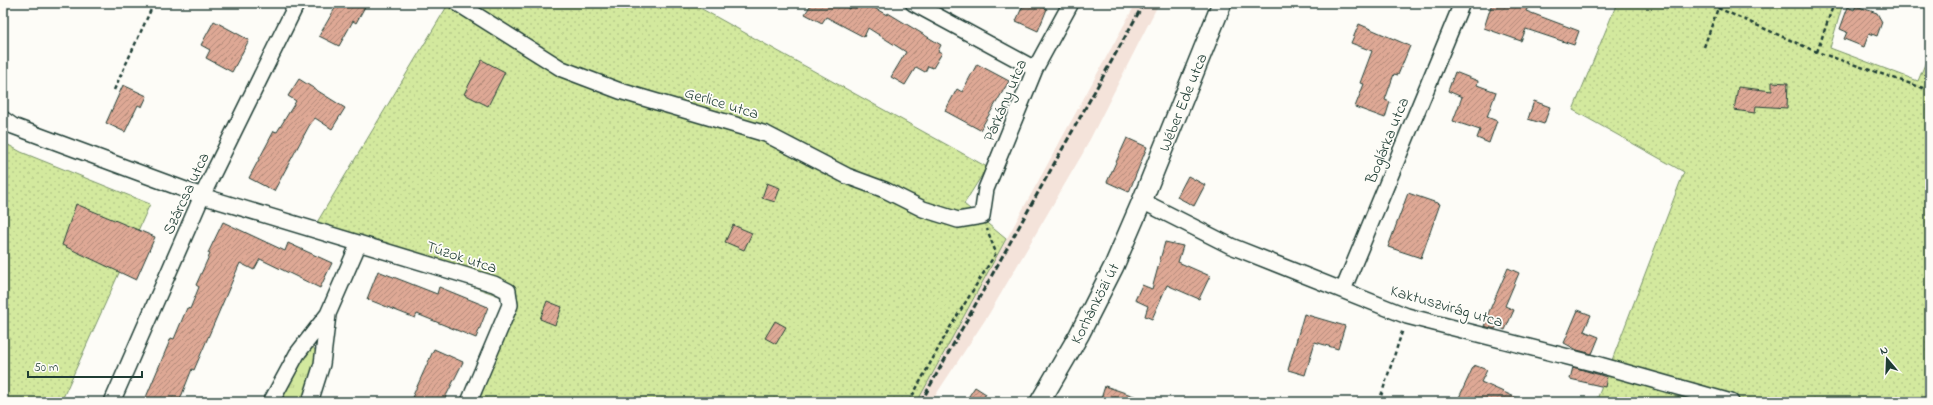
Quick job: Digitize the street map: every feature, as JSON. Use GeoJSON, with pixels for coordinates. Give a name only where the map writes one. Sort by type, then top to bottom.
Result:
{"type":"FeatureCollection","features":[{"type":"Feature","properties":{"kind":"street","name":"Szárcsa utca"},"geometry":{"type":"LineString","coordinates":[[112,402],[202,196],[297,3]]}},
{"type":"Feature","properties":{"kind":"street","name":"Gerlice utca"},"geometry":{"type":"LineString","coordinates":[[457,3],[562,69],[620,91],[766,134],[847,176],[885,190],[923,208],[958,220],[982,216]]}},
{"type":"Feature","properties":{"kind":"street"},"geometry":{"type":"LineString","coordinates":[[913,3],[1035,70]]}},
{"type":"Feature","properties":{"kind":"street","name":"Párkány utca"},"geometry":{"type":"LineString","coordinates":[[982,216],[986,189],[1035,70],[1071,3]]}},
{"type":"Feature","properties":{"kind":"street","name":"Wéber Ede utca"},"geometry":{"type":"LineString","coordinates":[[1142,201],[1222,3]]}},
{"type":"Feature","properties":{"kind":"street","name":"Boglárka utca"},"geometry":{"type":"LineString","coordinates":[[1344,290],[1462,3]]}},
{"type":"Feature","properties":{"kind":"street","name":"Túzok utca"},"geometry":{"type":"LineString","coordinates":[[3,119],[13,126],[202,196],[494,284],[508,291],[510,305],[469,402]]}},
{"type":"Feature","properties":{"kind":"street","name":"Kaktuszvirág utca"},"geometry":{"type":"LineString","coordinates":[[1142,201],[1231,246],[1407,316],[1596,364],[1731,402]]}},
{"type":"Feature","properties":{"kind":"street","name":"Korhánközi út"},"geometry":{"type":"LineString","coordinates":[[1040,402],[1079,335],[1114,266],[1142,201]]}},
{"type":"Feature","properties":{"kind":"street"},"geometry":{"type":"LineString","coordinates":[[271,402],[297,354],[328,314],[359,243]]}},
{"type":"Feature","properties":{"kind":"street"},"geometry":{"type":"LineString","coordinates":[[310,402],[322,364],[328,314]]}},
{"type":"Feature","properties":{"kind":"path"},"geometry":{"type":"LineString","coordinates":[[114,90],[154,3]]}},
{"type":"Feature","properties":{"kind":"path"},"geometry":{"type":"LineString","coordinates":[[1713,3],[1718,8],[1817,52],[1923,88],[1930,88]]}},
{"type":"Feature","properties":{"kind":"path"},"geometry":{"type":"LineString","coordinates":[[1817,52],[1834,3]]}},
{"type":"Feature","properties":{"kind":"path"},"geometry":{"type":"LineString","coordinates":[[1704,47],[1718,8]]}},
{"type":"Feature","properties":{"kind":"path"},"geometry":{"type":"LineString","coordinates":[[909,402],[949,329],[996,253],[982,216]]}},
{"type":"Feature","properties":{"kind":"path"},"geometry":{"type":"LineString","coordinates":[[1379,402],[1407,316]]}},
{"type":"Feature","properties":{"kind":"shaded area"},"geometry":{"type":"Polygon","coordinates":[[[1136,3],[1159,3],[1083,153],[989,314],[931,402],[917,402],[1136,3]]]}},
{"type":"Feature","properties":{"kind":"green space"},"geometry":{"type":"Polygon","coordinates":[[[449,3],[691,3],[987,167],[964,204],[1006,239],[917,402],[473,402],[513,301],[313,229],[449,3]]]}},
{"type":"Feature","properties":{"kind":"green space"},"geometry":{"type":"Polygon","coordinates":[[[1617,3],[1843,3],[1830,48],[1918,81],[1930,52],[1930,402],[1596,402],[1684,172],[1573,110],[1617,3]]]}},
{"type":"Feature","properties":{"kind":"green space"},"geometry":{"type":"Polygon","coordinates":[[[3,142],[21,152],[150,204],[61,402],[3,402],[3,142]]]}},
{"type":"Feature","properties":{"kind":"green space"},"geometry":{"type":"Polygon","coordinates":[[[313,347],[317,353],[303,402],[278,402],[306,351],[313,347]]]}},
{"type":"Feature","properties":{"kind":"building"},"geometry":{"type":"Polygon","coordinates":[[[338,3],[367,3],[356,23],[353,21],[339,46],[319,36],[338,3]]]}},
{"type":"Feature","properties":{"kind":"building"},"geometry":{"type":"Polygon","coordinates":[[[812,3],[839,3],[849,9],[852,3],[865,3],[887,15],[888,13],[941,45],[938,51],[942,53],[933,68],[928,66],[925,72],[916,67],[905,85],[891,77],[906,52],[868,28],[864,37],[826,17],[822,23],[805,14],[812,3]]]}},
{"type":"Feature","properties":{"kind":"building"},"geometry":{"type":"Polygon","coordinates":[[[1024,3],[1033,3],[1047,9],[1038,31],[1016,21],[1024,3]]]}},
{"type":"Feature","properties":{"kind":"building"},"geometry":{"type":"Polygon","coordinates":[[[1492,3],[1530,3],[1526,11],[1579,31],[1574,45],[1526,29],[1521,41],[1484,28],[1492,3]]]}},
{"type":"Feature","properties":{"kind":"building"},"geometry":{"type":"Polygon","coordinates":[[[1856,6],[1877,13],[1882,22],[1877,36],[1869,33],[1864,47],[1844,39],[1847,32],[1840,29],[1848,7],[1854,10],[1856,6]]]}},
{"type":"Feature","properties":{"kind":"building"},"geometry":{"type":"Polygon","coordinates":[[[214,21],[249,40],[232,72],[206,58],[210,50],[201,45],[214,21]]]}},
{"type":"Feature","properties":{"kind":"building"},"geometry":{"type":"Polygon","coordinates":[[[1359,24],[1410,46],[1398,75],[1394,74],[1385,100],[1390,102],[1385,118],[1355,107],[1364,84],[1360,83],[1372,51],[1351,43],[1359,24]]]}},
{"type":"Feature","properties":{"kind":"building"},"geometry":{"type":"Polygon","coordinates":[[[482,60],[505,72],[488,106],[464,94],[482,60]]]}},
{"type":"Feature","properties":{"kind":"building"},"geometry":{"type":"Polygon","coordinates":[[[977,64],[1009,81],[980,130],[945,111],[957,89],[962,92],[977,64]]]}},
{"type":"Feature","properties":{"kind":"building"},"geometry":{"type":"Polygon","coordinates":[[[1455,72],[1478,81],[1477,85],[1496,92],[1487,117],[1497,121],[1489,143],[1477,138],[1480,130],[1453,121],[1462,97],[1448,91],[1455,72]]]}},
{"type":"Feature","properties":{"kind":"building"},"geometry":{"type":"Polygon","coordinates":[[[299,79],[345,108],[332,129],[315,118],[309,126],[274,191],[249,178],[274,131],[277,132],[296,101],[288,96],[299,79]]]}},
{"type":"Feature","properties":{"kind":"building"},"geometry":{"type":"Polygon","coordinates":[[[1772,82],[1788,83],[1787,108],[1756,106],[1755,113],[1734,110],[1738,87],[1772,91],[1772,82]]]}},
{"type":"Feature","properties":{"kind":"building"},"geometry":{"type":"Polygon","coordinates":[[[123,85],[147,96],[142,107],[138,105],[125,132],[106,123],[123,85]]]}},
{"type":"Feature","properties":{"kind":"building"},"geometry":{"type":"Polygon","coordinates":[[[1534,101],[1550,107],[1544,124],[1528,119],[1534,101]]]}},
{"type":"Feature","properties":{"kind":"building"},"geometry":{"type":"Polygon","coordinates":[[[1127,138],[1147,147],[1129,192],[1107,182],[1127,138]]]}},
{"type":"Feature","properties":{"kind":"building"},"geometry":{"type":"Polygon","coordinates":[[[1188,176],[1205,185],[1194,206],[1177,197],[1188,176]]]}},
{"type":"Feature","properties":{"kind":"building"},"geometry":{"type":"Polygon","coordinates":[[[767,183],[780,188],[775,202],[762,198],[767,183]]]}},
{"type":"Feature","properties":{"kind":"building"},"geometry":{"type":"Polygon","coordinates":[[[1408,193],[1440,204],[1421,258],[1388,247],[1408,193]]]}},
{"type":"Feature","properties":{"kind":"building"},"geometry":{"type":"Polygon","coordinates":[[[76,204],[155,237],[136,280],[62,245],[76,204]]]}},
{"type":"Feature","properties":{"kind":"building"},"geometry":{"type":"Polygon","coordinates":[[[223,222],[285,251],[288,243],[332,263],[320,288],[260,259],[254,270],[240,263],[194,370],[192,369],[179,402],[144,402],[171,338],[174,339],[187,308],[190,309],[199,287],[196,285],[210,254],[208,253],[223,222]]]}},
{"type":"Feature","properties":{"kind":"building"},"geometry":{"type":"Polygon","coordinates":[[[733,225],[752,233],[744,250],[725,242],[733,225]]]}},
{"type":"Feature","properties":{"kind":"building"},"geometry":{"type":"Polygon","coordinates":[[[1165,242],[1183,246],[1178,262],[1210,276],[1199,299],[1167,285],[1152,319],[1145,316],[1148,306],[1135,300],[1142,285],[1152,289],[1165,242]]]}},
{"type":"Feature","properties":{"kind":"building"},"geometry":{"type":"Polygon","coordinates":[[[1508,268],[1519,273],[1505,306],[1514,310],[1505,330],[1497,326],[1495,329],[1484,326],[1485,321],[1508,268]]]}},
{"type":"Feature","properties":{"kind":"building"},"geometry":{"type":"Polygon","coordinates":[[[378,271],[437,294],[439,287],[488,307],[476,338],[417,314],[415,318],[367,299],[378,271]]]}},
{"type":"Feature","properties":{"kind":"building"},"geometry":{"type":"Polygon","coordinates":[[[547,301],[562,307],[555,325],[540,319],[547,301]]]}},
{"type":"Feature","properties":{"kind":"building"},"geometry":{"type":"Polygon","coordinates":[[[1578,310],[1591,315],[1584,331],[1599,337],[1592,354],[1577,350],[1564,343],[1578,310]]]}},
{"type":"Feature","properties":{"kind":"building"},"geometry":{"type":"Polygon","coordinates":[[[1304,314],[1345,326],[1338,349],[1315,342],[1305,375],[1288,370],[1304,314]]]}},
{"type":"Feature","properties":{"kind":"building"},"geometry":{"type":"Polygon","coordinates":[[[775,321],[786,327],[776,344],[765,338],[775,321]]]}},
{"type":"Feature","properties":{"kind":"building"},"geometry":{"type":"Polygon","coordinates":[[[434,349],[463,362],[443,402],[410,402],[434,349]]]}},
{"type":"Feature","properties":{"kind":"building"},"geometry":{"type":"Polygon","coordinates":[[[1474,365],[1487,370],[1481,382],[1526,402],[1457,402],[1474,365]]]}},
{"type":"Feature","properties":{"kind":"building"},"geometry":{"type":"Polygon","coordinates":[[[1573,367],[1607,377],[1605,387],[1570,379],[1573,367]]]}},
{"type":"Feature","properties":{"kind":"building"},"geometry":{"type":"Polygon","coordinates":[[[1105,386],[1146,400],[1146,402],[1100,402],[1105,386]]]}},
{"type":"Feature","properties":{"kind":"building"},"geometry":{"type":"Polygon","coordinates":[[[975,387],[986,394],[981,402],[965,402],[975,387]]]}},
{"type":"Feature","properties":{"kind":"railway"},"geometry":{"type":"LineString","coordinates":[[921,402],[1144,3]]}}]}
